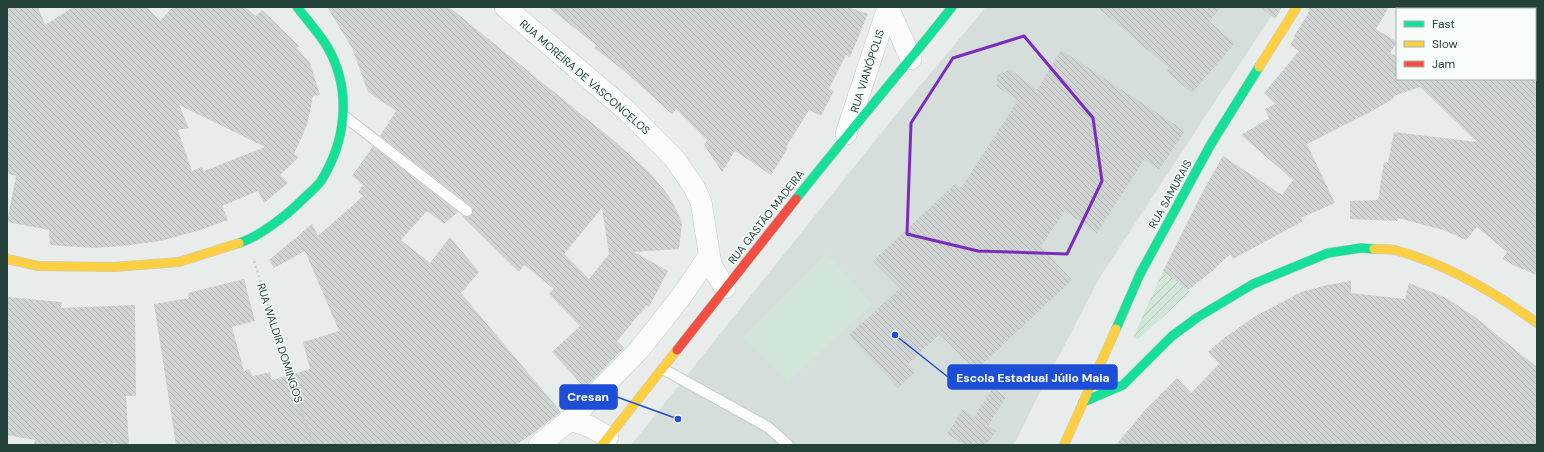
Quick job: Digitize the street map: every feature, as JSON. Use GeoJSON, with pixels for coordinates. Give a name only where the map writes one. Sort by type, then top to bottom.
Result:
{"type":"FeatureCollection","features":[{"type":"Feature","properties":{"kind":"street"},"geometry":{"type":"LineString","coordinates":[[7,259],[38,266],[114,266],[178,262],[248,240],[291,211],[320,182],[337,150],[344,116],[342,92],[337,70],[328,48],[297,7]]}},
{"type":"Feature","properties":{"kind":"street","name":"RUA MOREIRA DE VASCONCELOS"},"geometry":{"type":"LineString","coordinates":[[505,7],[626,110],[674,158],[694,187],[700,202],[711,265],[725,288]]}},
{"type":"Feature","properties":{"kind":"street","name":"RUA VIANÓPOLIS"},"geometry":{"type":"LineString","coordinates":[[888,7],[911,59]]}},
{"type":"Feature","properties":{"kind":"street","name":"RUA VIANÓPOLIS"},"geometry":{"type":"LineString","coordinates":[[846,135],[888,7]]}},
{"type":"Feature","properties":{"kind":"street","name":"RUA GASTÃO MADEIRA"},"geometry":{"type":"LineString","coordinates":[[605,441],[846,135],[911,59],[952,7]]}},
{"type":"Feature","properties":{"kind":"street","name":"RUA SAMURAIS"},"geometry":{"type":"LineString","coordinates":[[1064,445],[1140,274],[1211,144],[1297,7]]}},
{"type":"Feature","properties":{"kind":"street"},"geometry":{"type":"LineString","coordinates":[[1083,402],[1123,385],[1172,336],[1210,310],[1253,284],[1328,253],[1361,248],[1394,250],[1446,268],[1502,298],[1537,323]]}},
{"type":"Feature","properties":{"kind":"street"},"geometry":{"type":"LineString","coordinates":[[539,445],[570,420],[638,350],[680,297],[709,256]]}},
{"type":"Feature","properties":{"kind":"street"},"geometry":{"type":"LineString","coordinates":[[570,420],[591,427],[605,441]]}},
{"type":"Feature","properties":{"kind":"lane"},"geometry":{"type":"LineString","coordinates":[[344,116],[467,211]]}},
{"type":"Feature","properties":{"kind":"lane"},"geometry":{"type":"LineString","coordinates":[[663,369],[768,427],[788,445]]}},
{"type":"Feature","properties":{"kind":"path","name":"RUA WALDIR DOMINGOS"},"geometry":{"type":"LineString","coordinates":[[248,240],[304,418],[314,445]]}},
{"type":"Feature","properties":{"kind":"highlighted area"},"geometry":{"type":"Polygon","coordinates":[[[1024,36],[1093,118],[1102,181],[1067,254],[978,251],[907,234],[911,123],[953,58],[1024,36]]]}},
{"type":"Feature","properties":{"kind":"shaded area"},"geometry":{"type":"Polygon","coordinates":[[[986,7],[1277,7],[1100,277],[1014,445],[631,445],[898,112],[986,7]]]}},
{"type":"Feature","properties":{"kind":"green space"},"geometry":{"type":"Polygon","coordinates":[[[826,254],[872,304],[788,381],[743,337],[826,254]]]}},
{"type":"Feature","properties":{"kind":"green space"},"geometry":{"type":"Polygon","coordinates":[[[1163,271],[1191,292],[1138,339],[1133,338],[1163,271]]]}},
{"type":"Feature","properties":{"kind":"building"},"geometry":{"type":"Polygon","coordinates":[[[7,7],[38,7],[45,25],[73,7],[147,7],[160,21],[173,7],[245,7],[256,16],[262,10],[299,46],[297,48],[310,63],[320,95],[313,96],[307,125],[294,154],[299,157],[280,175],[288,183],[264,203],[258,191],[222,206],[228,220],[197,231],[161,241],[94,248],[50,245],[49,230],[7,222],[16,176],[7,173],[7,7]],[[179,105],[189,128],[178,130],[192,171],[202,167],[204,171],[265,147],[179,105]]]}},
{"type":"Feature","properties":{"kind":"building"},"geometry":{"type":"Polygon","coordinates":[[[327,7],[449,7],[612,139],[650,173],[669,196],[682,224],[679,249],[634,252],[668,271],[649,307],[647,305],[617,341],[624,348],[585,388],[552,352],[580,326],[549,294],[554,289],[524,265],[519,272],[462,216],[467,217],[472,215],[473,211],[471,206],[380,136],[396,111],[368,92],[352,48],[327,7]],[[602,208],[564,254],[589,279],[609,254],[602,208]]]}},
{"type":"Feature","properties":{"kind":"building"},"geometry":{"type":"Polygon","coordinates":[[[548,7],[848,7],[868,14],[850,57],[846,55],[829,89],[834,91],[821,116],[809,110],[771,175],[735,151],[722,172],[704,145],[707,140],[676,109],[672,114],[623,70],[594,48],[596,45],[548,7]]]}},
{"type":"Feature","properties":{"kind":"building"},"geometry":{"type":"Polygon","coordinates":[[[1097,7],[1221,7],[1209,21],[1235,43],[1192,93],[1166,71],[1169,68],[1097,7]]]}},
{"type":"Feature","properties":{"kind":"building"},"geometry":{"type":"Polygon","coordinates":[[[1260,7],[1282,7],[1275,19],[1260,7]]]}},
{"type":"Feature","properties":{"kind":"building"},"geometry":{"type":"Polygon","coordinates":[[[1309,7],[1389,7],[1376,29],[1396,41],[1390,53],[1396,56],[1396,80],[1537,79],[1537,275],[1502,259],[1507,252],[1477,227],[1466,240],[1443,230],[1398,218],[1398,221],[1350,219],[1350,201],[1378,200],[1384,162],[1388,162],[1394,132],[1477,142],[1420,87],[1394,96],[1393,99],[1370,112],[1307,144],[1335,203],[1301,218],[1303,221],[1233,259],[1230,254],[1209,274],[1188,290],[1163,271],[1202,193],[1223,156],[1282,195],[1293,180],[1241,135],[1269,118],[1265,109],[1275,104],[1264,93],[1299,51],[1290,45],[1308,14],[1309,7]]]}},
{"type":"Feature","properties":{"kind":"building"},"geometry":{"type":"Polygon","coordinates":[[[1061,50],[1185,131],[1159,170],[1144,160],[1097,233],[1065,211],[1041,246],[1072,280],[975,371],[940,334],[908,364],[915,372],[898,388],[849,335],[900,288],[873,261],[956,183],[961,188],[1018,100],[997,87],[997,75],[1010,69],[1037,90],[1061,50]]]}},
{"type":"Feature","properties":{"kind":"building"},"geometry":{"type":"Polygon","coordinates":[[[373,146],[458,212],[444,224],[427,211],[401,240],[430,263],[450,237],[479,272],[461,293],[561,412],[516,445],[176,445],[154,304],[189,298],[188,293],[244,279],[255,321],[232,327],[244,371],[249,369],[253,376],[270,372],[272,380],[310,369],[303,342],[339,331],[305,251],[274,268],[269,260],[312,224],[318,236],[363,196],[358,192],[363,185],[352,176],[373,146]]]}},
{"type":"Feature","properties":{"kind":"building"},"geometry":{"type":"Polygon","coordinates":[[[1351,281],[1351,293],[1405,299],[1409,283],[1448,299],[1475,317],[1537,367],[1537,445],[1116,445],[1144,411],[1177,378],[1191,393],[1219,364],[1208,352],[1224,338],[1254,317],[1301,292],[1327,285],[1351,281]]]}},
{"type":"Feature","properties":{"kind":"building"},"geometry":{"type":"Polygon","coordinates":[[[7,297],[62,302],[61,308],[135,305],[136,396],[126,396],[129,445],[100,443],[100,445],[34,445],[35,440],[7,435],[7,297]]]}},
{"type":"Feature","properties":{"kind":"building"},"geometry":{"type":"Polygon","coordinates":[[[993,388],[1006,397],[988,426],[996,431],[986,445],[965,445],[947,434],[963,409],[974,417],[993,388]]]}},
{"type":"Feature","properties":{"kind":"traffic: fast"},"geometry":{"type":"LineString","coordinates":[[239,243],[255,236],[272,225],[289,212],[317,186],[329,166],[341,133],[343,98],[341,81],[336,64],[325,43],[297,7]]}},
{"type":"Feature","properties":{"kind":"traffic: fast"},"geometry":{"type":"LineString","coordinates":[[796,199],[952,7]]}},
{"type":"Feature","properties":{"kind":"traffic: fast"},"geometry":{"type":"LineString","coordinates":[[1116,329],[1140,274],[1211,144],[1259,67]]}},
{"type":"Feature","properties":{"kind":"traffic: fast"},"geometry":{"type":"LineString","coordinates":[[1083,402],[1123,385],[1172,336],[1198,317],[1253,284],[1328,253],[1361,248],[1374,249]]}},
{"type":"Feature","properties":{"kind":"traffic: slow"},"geometry":{"type":"LineString","coordinates":[[1259,67],[1297,7]]}},
{"type":"Feature","properties":{"kind":"traffic: slow"},"geometry":{"type":"LineString","coordinates":[[7,259],[38,266],[114,267],[179,262],[239,243]]}},
{"type":"Feature","properties":{"kind":"traffic: slow"},"geometry":{"type":"LineString","coordinates":[[1374,249],[1395,250],[1451,271],[1504,300],[1537,323]]}},
{"type":"Feature","properties":{"kind":"traffic: slow"},"geometry":{"type":"LineString","coordinates":[[1064,445],[1116,329]]}},
{"type":"Feature","properties":{"kind":"traffic: slow"},"geometry":{"type":"LineString","coordinates":[[602,445],[677,350]]}},
{"type":"Feature","properties":{"kind":"traffic: jam"},"geometry":{"type":"LineString","coordinates":[[677,350],[796,199]]}},
{"type":"Feature","properties":{"kind":"place","name":"Escola Estadual Júlio Maia"},"geometry":{"type":"Point","coordinates":[895,335]}},
{"type":"Feature","properties":{"kind":"place","name":"Cresan"},"geometry":{"type":"Point","coordinates":[678,419]}}]}
